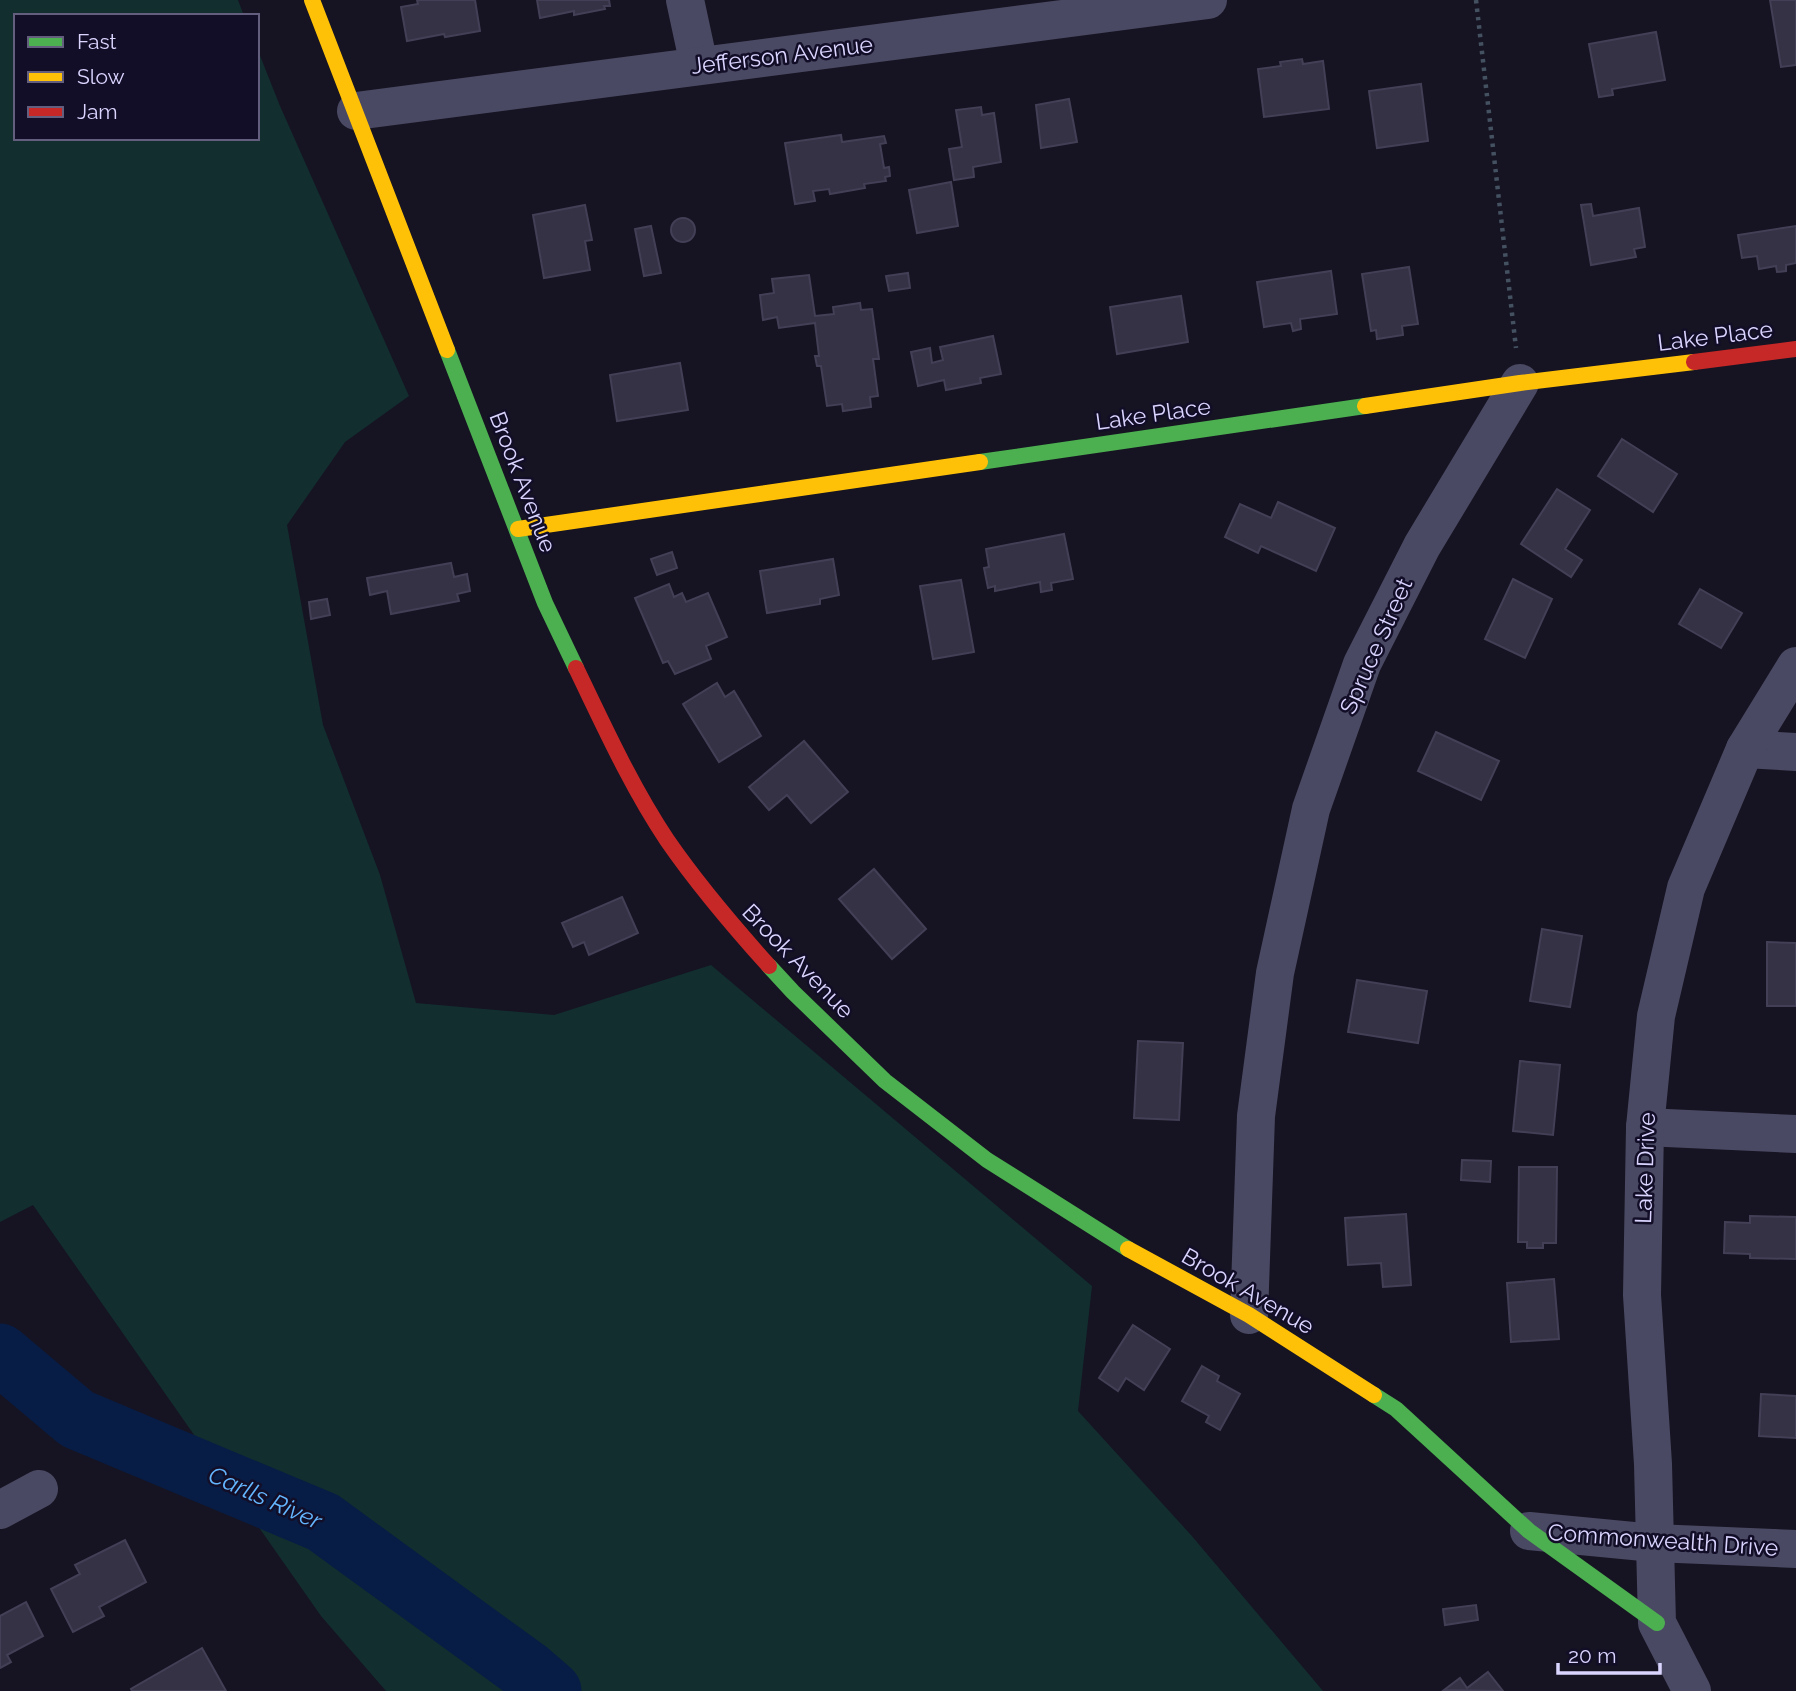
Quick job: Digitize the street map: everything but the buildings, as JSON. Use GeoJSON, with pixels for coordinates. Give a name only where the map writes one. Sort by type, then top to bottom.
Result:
{"type":"FeatureCollection","features":[{"type":"Feature","properties":{"kind":"street","name":"Brook Avenue"},"geometry":{"type":"LineString","coordinates":[[312,0],[545,603],[618,756],[667,839],[723,915],[793,992],[885,1081],[987,1160],[1117,1243],[1249,1315],[1396,1409],[1529,1531],[1657,1623]]}},
{"type":"Feature","properties":{"kind":"street"},"geometry":{"type":"LineString","coordinates":[[685,0],[699,65]]}},
{"type":"Feature","properties":{"kind":"street","name":"Jefferson Avenue"},"geometry":{"type":"LineString","coordinates":[[356,111],[699,65],[1082,8],[1208,0]]}},
{"type":"Feature","properties":{"kind":"street","name":"Lake Place"},"geometry":{"type":"LineString","coordinates":[[518,529],[1520,383],[1796,349]]}},
{"type":"Feature","properties":{"kind":"street","name":"Spruce Street"},"geometry":{"type":"LineString","coordinates":[[1249,1315],[1256,1116],[1275,973],[1311,809],[1362,664],[1422,546],[1520,383]]}},
{"type":"Feature","properties":{"kind":"street","name":"Lake Drive"},"geometry":{"type":"LineString","coordinates":[[1692,1691],[1657,1623],[1653,1464],[1642,1294],[1645,1127],[1656,1016],[1686,888],[1745,750],[1796,666]]}},
{"type":"Feature","properties":{"kind":"street"},"geometry":{"type":"LineString","coordinates":[[1745,750],[1796,752]]}},
{"type":"Feature","properties":{"kind":"street"},"geometry":{"type":"LineString","coordinates":[[1645,1127],[1796,1134]]}},
{"type":"Feature","properties":{"kind":"street"},"geometry":{"type":"LineString","coordinates":[[0,1510],[39,1489]]}},
{"type":"Feature","properties":{"kind":"street","name":"Commonwealth Drive"},"geometry":{"type":"LineString","coordinates":[[1529,1531],[1654,1543],[1796,1549]]}},
{"type":"Feature","properties":{"kind":"path"},"geometry":{"type":"LineString","coordinates":[[1476,0],[1520,383]]}},
{"type":"Feature","properties":{"kind":"green space"},"geometry":{"type":"Polygon","coordinates":[[[0,0],[238,0],[243,14],[14,14],[14,140],[259,140],[259,53],[409,396],[345,442],[287,525],[323,725],[380,875],[416,1003],[554,1015],[711,965],[1092,1286],[1078,1411],[1191,1535],[1323,1691],[386,1691],[321,1616],[33,1205],[0,1222],[0,0]]]}},
{"type":"Feature","properties":{"kind":"waterway","name":"Carlls River"},"geometry":{"type":"LineString","coordinates":[[0,1354],[77,1419],[323,1522],[529,1672],[551,1691]]}},
{"type":"Feature","properties":{"kind":"traffic: fast"},"geometry":{"type":"LineString","coordinates":[[447,350],[545,603],[576,668]]}},
{"type":"Feature","properties":{"kind":"traffic: fast"},"geometry":{"type":"LineString","coordinates":[[980,462],[1365,406]]}},
{"type":"Feature","properties":{"kind":"traffic: fast"},"geometry":{"type":"LineString","coordinates":[[769,966],[885,1081],[987,1160],[1128,1249]]}},
{"type":"Feature","properties":{"kind":"traffic: fast"},"geometry":{"type":"LineString","coordinates":[[1374,1395],[1396,1409],[1529,1531],[1657,1623]]}},
{"type":"Feature","properties":{"kind":"traffic: slow"},"geometry":{"type":"LineString","coordinates":[[312,0],[447,350]]}},
{"type":"Feature","properties":{"kind":"traffic: slow"},"geometry":{"type":"LineString","coordinates":[[1365,406],[1520,383],[1694,362]]}},
{"type":"Feature","properties":{"kind":"traffic: slow"},"geometry":{"type":"LineString","coordinates":[[518,529],[980,462]]}},
{"type":"Feature","properties":{"kind":"traffic: slow"},"geometry":{"type":"LineString","coordinates":[[1128,1249],[1249,1315],[1374,1395]]}},
{"type":"Feature","properties":{"kind":"traffic: jam"},"geometry":{"type":"LineString","coordinates":[[1694,362],[1796,349]]}},
{"type":"Feature","properties":{"kind":"traffic: jam"},"geometry":{"type":"LineString","coordinates":[[576,668],[630,777],[667,840],[716,905],[769,966]]}}]}
